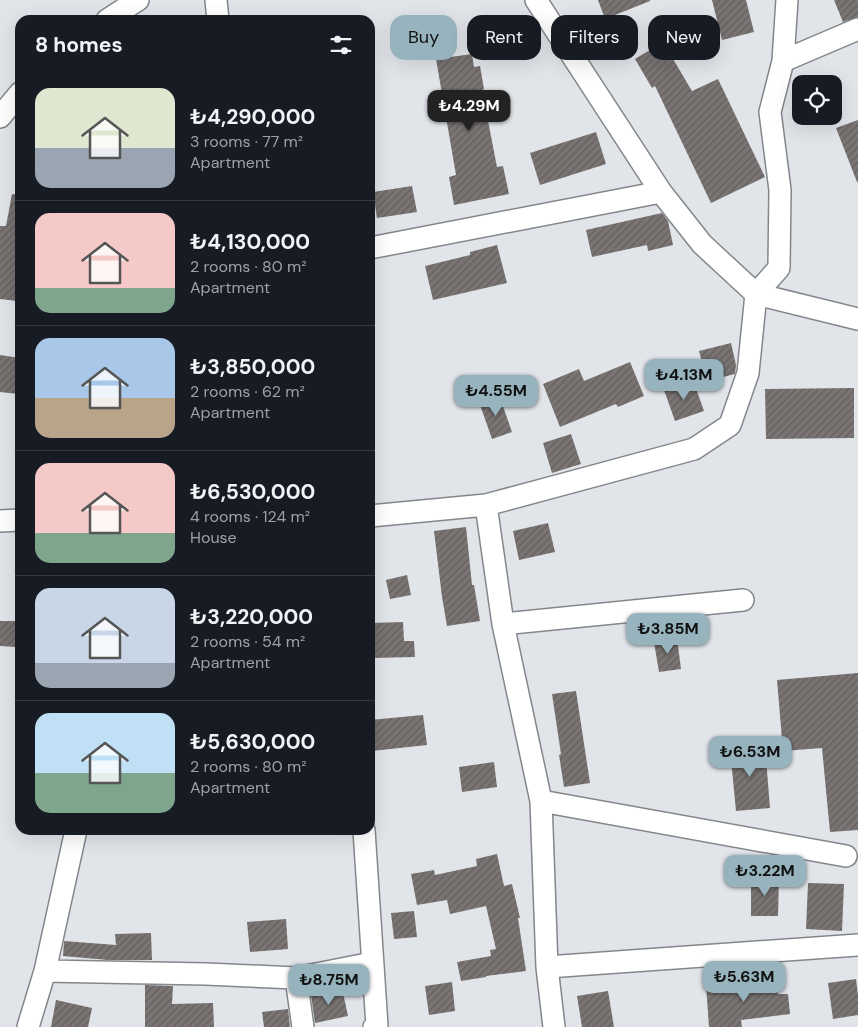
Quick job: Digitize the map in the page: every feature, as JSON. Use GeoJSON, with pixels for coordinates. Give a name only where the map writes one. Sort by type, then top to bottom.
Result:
{"type":"FeatureCollection","features":[{"type":"Feature","properties":{"kind":"street"},"geometry":{"type":"LineString","coordinates":[[115,15],[138,0]]}},
{"type":"Feature","properties":{"kind":"street"},"geometry":{"type":"LineString","coordinates":[[216,0],[218,15]]}},
{"type":"Feature","properties":{"kind":"street"},"geometry":{"type":"LineString","coordinates":[[536,0],[661,192],[702,244],[756,294],[858,319]]}},
{"type":"Feature","properties":{"kind":"street"},"geometry":{"type":"LineString","coordinates":[[375,516],[486,505],[694,449],[730,425],[748,372],[756,294],[778,268],[780,190],[770,112],[783,61],[787,0]]}},
{"type":"Feature","properties":{"kind":"street"},"geometry":{"type":"LineString","coordinates":[[783,61],[858,30]]}},
{"type":"Feature","properties":{"kind":"street"},"geometry":{"type":"LineString","coordinates":[[0,117],[15,98]]}},
{"type":"Feature","properties":{"kind":"street"},"geometry":{"type":"LineString","coordinates":[[375,247],[661,192]]}},
{"type":"Feature","properties":{"kind":"street"},"geometry":{"type":"LineString","coordinates":[[486,505],[504,624],[541,801],[547,967],[554,1027]]}},
{"type":"Feature","properties":{"kind":"street"},"geometry":{"type":"LineString","coordinates":[[0,521],[15,520]]}},
{"type":"Feature","properties":{"kind":"street"},"geometry":{"type":"LineString","coordinates":[[504,624],[743,600]]}},
{"type":"Feature","properties":{"kind":"street"},"geometry":{"type":"LineString","coordinates":[[541,801],[846,856]]}},
{"type":"Feature","properties":{"kind":"street"},"geometry":{"type":"LineString","coordinates":[[28,1027],[45,971],[75,835]]}},
{"type":"Feature","properties":{"kind":"street"},"geometry":{"type":"LineString","coordinates":[[364,835],[377,1026],[374,1027]]}},
{"type":"Feature","properties":{"kind":"street"},"geometry":{"type":"LineString","coordinates":[[547,967],[858,945]]}},
{"type":"Feature","properties":{"kind":"street"},"geometry":{"type":"LineString","coordinates":[[45,971],[296,978],[372,964]]}},
{"type":"Feature","properties":{"kind":"street"},"geometry":{"type":"LineString","coordinates":[[296,978],[303,1027]]}},
{"type":"Feature","properties":{"kind":"building"},"geometry":{"type":"Polygon","coordinates":[[[598,0],[650,0],[615,15],[604,15],[598,0]]]}},
{"type":"Feature","properties":{"kind":"building"},"geometry":{"type":"Polygon","coordinates":[[[712,0],[746,0],[754,32],[722,40],[720,15],[716,15],[712,0]]]}},
{"type":"Feature","properties":{"kind":"building"},"geometry":{"type":"Polygon","coordinates":[[[834,0],[858,0],[858,17],[843,22],[834,0]]]}},
{"type":"Feature","properties":{"kind":"building"},"geometry":{"type":"Polygon","coordinates":[[[648,51],[648,60],[674,60],[692,91],[718,79],[765,177],[711,203],[655,86],[652,88],[636,60],[638,60],[638,57],[648,51]]]}},
{"type":"Feature","properties":{"kind":"building"},"geometry":{"type":"Polygon","coordinates":[[[467,55],[467,60],[473,60],[474,67],[480,66],[484,89],[482,90],[497,167],[503,166],[509,194],[454,205],[449,177],[456,175],[436,60],[457,60],[457,56],[467,55]]]}},
{"type":"Feature","properties":{"kind":"building"},"geometry":{"type":"Polygon","coordinates":[[[858,120],[858,182],[857,182],[836,128],[858,120]]]}},
{"type":"Feature","properties":{"kind":"building"},"geometry":{"type":"Polygon","coordinates":[[[596,132],[606,164],[540,185],[530,153],[596,132]]]}},
{"type":"Feature","properties":{"kind":"building"},"geometry":{"type":"Polygon","coordinates":[[[412,186],[417,212],[377,218],[375,192],[412,186]]]}},
{"type":"Feature","properties":{"kind":"building"},"geometry":{"type":"Polygon","coordinates":[[[12,194],[15,194],[15,301],[0,299],[0,226],[6,226],[12,194]]]}},
{"type":"Feature","properties":{"kind":"building"},"geometry":{"type":"Polygon","coordinates":[[[662,213],[668,221],[673,245],[648,251],[647,245],[592,257],[586,230],[662,213]]]}},
{"type":"Feature","properties":{"kind":"building"},"geometry":{"type":"Polygon","coordinates":[[[497,245],[507,283],[433,300],[425,266],[470,255],[470,252],[497,245]]]}},
{"type":"Feature","properties":{"kind":"building"},"geometry":{"type":"Polygon","coordinates":[[[731,343],[736,365],[735,374],[707,381],[699,351],[731,343]]]}},
{"type":"Feature","properties":{"kind":"building"},"geometry":{"type":"Polygon","coordinates":[[[0,355],[15,357],[15,394],[0,392],[0,355]]]}},
{"type":"Feature","properties":{"kind":"building"},"geometry":{"type":"Polygon","coordinates":[[[630,362],[644,396],[618,407],[616,404],[560,427],[543,384],[579,369],[584,381],[630,362]]]}},
{"type":"Feature","properties":{"kind":"building"},"geometry":{"type":"Polygon","coordinates":[[[693,380],[704,411],[675,421],[664,390],[693,380]]]}},
{"type":"Feature","properties":{"kind":"building"},"geometry":{"type":"Polygon","coordinates":[[[854,388],[854,438],[766,439],[765,389],[854,388]]]}},
{"type":"Feature","properties":{"kind":"building"},"geometry":{"type":"Polygon","coordinates":[[[499,395],[512,432],[492,439],[479,402],[499,395]]]}},
{"type":"Feature","properties":{"kind":"building"},"geometry":{"type":"Polygon","coordinates":[[[571,434],[581,464],[552,473],[543,443],[571,434]]]}},
{"type":"Feature","properties":{"kind":"building"},"geometry":{"type":"Polygon","coordinates":[[[548,523],[555,552],[519,560],[513,531],[548,523]]]}},
{"type":"Feature","properties":{"kind":"building"},"geometry":{"type":"Polygon","coordinates":[[[466,527],[472,585],[474,585],[480,621],[447,626],[434,531],[466,527]]]}},
{"type":"Feature","properties":{"kind":"building"},"geometry":{"type":"Polygon","coordinates":[[[407,575],[411,595],[390,599],[386,580],[407,575]]]}},
{"type":"Feature","properties":{"kind":"building"},"geometry":{"type":"Polygon","coordinates":[[[0,621],[15,621],[15,647],[0,646],[0,621]]]}},
{"type":"Feature","properties":{"kind":"building"},"geometry":{"type":"Polygon","coordinates":[[[403,622],[404,641],[414,641],[415,657],[375,658],[375,623],[403,622]]]}},
{"type":"Feature","properties":{"kind":"building"},"geometry":{"type":"Polygon","coordinates":[[[677,638],[681,669],[659,672],[654,642],[677,638]]]}},
{"type":"Feature","properties":{"kind":"building"},"geometry":{"type":"Polygon","coordinates":[[[858,673],[858,830],[830,832],[822,748],[783,751],[777,680],[858,673]]]}},
{"type":"Feature","properties":{"kind":"building"},"geometry":{"type":"Polygon","coordinates":[[[576,691],[590,783],[564,787],[552,694],[576,691]]]}},
{"type":"Feature","properties":{"kind":"building"},"geometry":{"type":"Polygon","coordinates":[[[423,715],[427,745],[375,751],[375,720],[423,715]]]}},
{"type":"Feature","properties":{"kind":"building"},"geometry":{"type":"Polygon","coordinates":[[[765,746],[770,808],[736,811],[730,749],[765,746]]]}},
{"type":"Feature","properties":{"kind":"building"},"geometry":{"type":"Polygon","coordinates":[[[494,762],[497,787],[462,792],[459,767],[494,762]]]}},
{"type":"Feature","properties":{"kind":"building"},"geometry":{"type":"Polygon","coordinates":[[[497,854],[504,886],[512,884],[520,918],[518,918],[526,971],[461,981],[457,962],[491,956],[490,950],[496,949],[486,906],[450,914],[447,900],[417,905],[411,874],[434,870],[435,875],[477,866],[476,859],[497,854]]]}},
{"type":"Feature","properties":{"kind":"building"},"geometry":{"type":"Polygon","coordinates":[[[751,877],[779,878],[778,916],[751,916],[751,877]]]}},
{"type":"Feature","properties":{"kind":"building"},"geometry":{"type":"Polygon","coordinates":[[[808,883],[844,884],[842,931],[806,929],[808,883]]]}},
{"type":"Feature","properties":{"kind":"building"},"geometry":{"type":"Polygon","coordinates":[[[414,911],[417,937],[394,939],[391,913],[414,911]]]}},
{"type":"Feature","properties":{"kind":"building"},"geometry":{"type":"Polygon","coordinates":[[[286,919],[288,949],[250,952],[247,922],[286,919]]]}},
{"type":"Feature","properties":{"kind":"building"},"geometry":{"type":"Polygon","coordinates":[[[151,933],[152,960],[108,960],[63,956],[64,941],[116,945],[115,934],[151,933]]]}},
{"type":"Feature","properties":{"kind":"building"},"geometry":{"type":"Polygon","coordinates":[[[856,979],[858,1015],[833,1019],[828,983],[856,979]]]}},
{"type":"Feature","properties":{"kind":"building"},"geometry":{"type":"Polygon","coordinates":[[[452,982],[455,1011],[429,1015],[425,986],[452,982]]]}},
{"type":"Feature","properties":{"kind":"building"},"geometry":{"type":"Polygon","coordinates":[[[778,982],[778,994],[788,994],[790,1014],[741,1020],[742,1027],[709,1027],[706,985],[739,983],[739,987],[778,982]]]}},
{"type":"Feature","properties":{"kind":"building"},"geometry":{"type":"Polygon","coordinates":[[[145,985],[173,986],[172,1004],[213,1003],[214,1027],[145,1027],[145,985]]]}},
{"type":"Feature","properties":{"kind":"building"},"geometry":{"type":"Polygon","coordinates":[[[342,988],[348,1016],[315,1023],[311,995],[342,988]]]}},
{"type":"Feature","properties":{"kind":"building"},"geometry":{"type":"Polygon","coordinates":[[[608,991],[614,1027],[582,1027],[577,996],[608,991]]]}},
{"type":"Feature","properties":{"kind":"building"},"geometry":{"type":"Polygon","coordinates":[[[56,1000],[92,1008],[88,1027],[51,1027],[56,1000]]]}},
{"type":"Feature","properties":{"kind":"building"},"geometry":{"type":"Polygon","coordinates":[[[288,1009],[290,1027],[264,1027],[262,1012],[288,1009]]]}}]}
